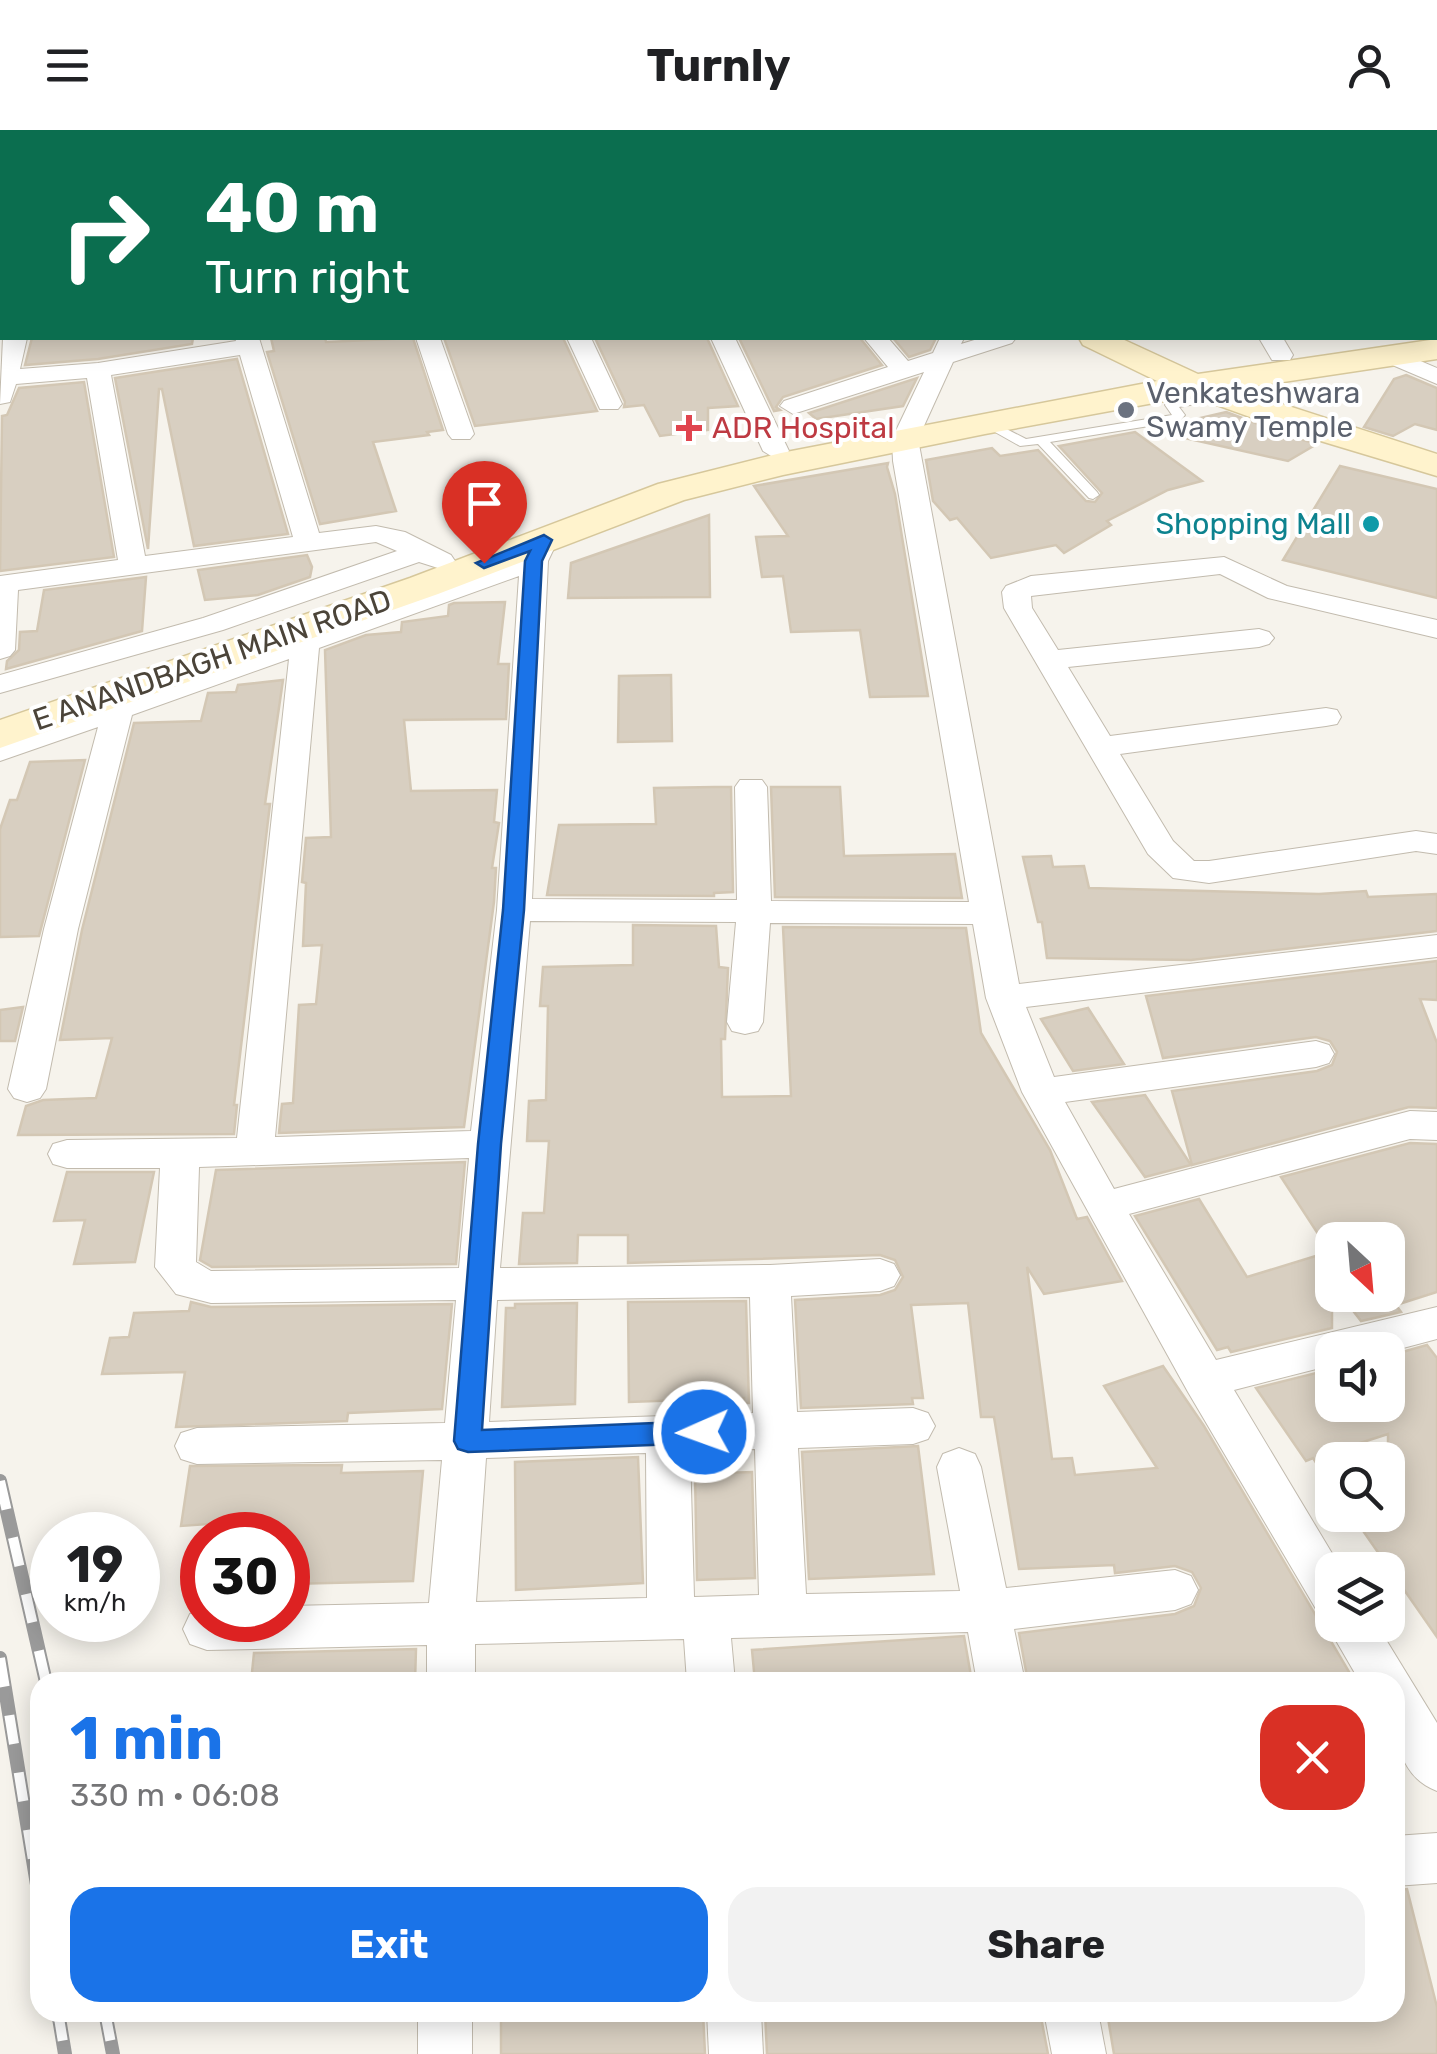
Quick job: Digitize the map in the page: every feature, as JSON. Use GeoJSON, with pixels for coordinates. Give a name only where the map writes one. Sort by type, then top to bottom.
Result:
{"type":"FeatureCollection","features":[{"type":"Feature","properties":{"kind":"street"},"geometry":{"type":"LineString","coordinates":[[15,340],[4,388],[248,342],[308,540]]}},
{"type":"Feature","properties":{"kind":"street"},"geometry":{"type":"LineString","coordinates":[[429,340],[461,434]]}},
{"type":"Feature","properties":{"kind":"street"},"geometry":{"type":"LineString","coordinates":[[580,340],[609,404]]}},
{"type":"Feature","properties":{"kind":"street"},"geometry":{"type":"LineString","coordinates":[[725,340],[776,451]]}},
{"type":"Feature","properties":{"kind":"street"},"geometry":{"type":"LineString","coordinates":[[878,340],[902,369]]}},
{"type":"Feature","properties":{"kind":"street"},"geometry":{"type":"LineString","coordinates":[[792,406],[902,369],[948,346],[990,340]]}},
{"type":"Feature","properties":{"kind":"street"},"geometry":{"type":"LineString","coordinates":[[1100,340],[1207,379],[1437,449]]}},
{"type":"Feature","properties":{"kind":"street"},"geometry":{"type":"LineString","coordinates":[[1144,340],[1207,379],[1338,437],[1437,464]]}},
{"type":"Feature","properties":{"kind":"street"},"geometry":{"type":"LineString","coordinates":[[948,346],[909,431],[1004,998],[1041,1092],[1202,1380],[1315,1567]]}},
{"type":"Feature","properties":{"kind":"street"},"geometry":{"type":"LineString","coordinates":[[1207,379],[1276,346],[1437,348]]}},
{"type":"Feature","properties":{"kind":"street"},"geometry":{"type":"LineString","coordinates":[[1207,379],[1389,347],[1437,377]]}},
{"type":"Feature","properties":{"kind":"street"},"geometry":{"type":"LineString","coordinates":[[98,370],[133,566]]}},
{"type":"Feature","properties":{"kind":"street","name":"E ANANDBAGH MAIN ROAD"},"geometry":{"type":"LineString","coordinates":[[0,735],[539,551],[671,492],[909,431],[985,423],[1207,379]]}},
{"type":"Feature","properties":{"kind":"street","name":"E ANANDBAGH MAIN ROAD"},"geometry":{"type":"LineString","coordinates":[[0,709],[430,556],[659,482],[776,451],[1207,379]]}},
{"type":"Feature","properties":{"kind":"street"},"geometry":{"type":"LineString","coordinates":[[0,650],[2,584],[308,540],[387,534],[430,556]]}},
{"type":"Feature","properties":{"kind":"street"},"geometry":{"type":"LineString","coordinates":[[0,752],[305,645],[539,551],[514,910],[478,1284],[450,1672]]}},
{"type":"Feature","properties":{"kind":"street"},"geometry":{"type":"LineString","coordinates":[[0,684],[213,624],[430,556]]}},
{"type":"Feature","properties":{"kind":"street"},"geometry":{"type":"LineString","coordinates":[[1437,629],[1278,592],[1224,566],[1022,588],[1016,592],[1016,602],[1160,847],[1185,871],[1209,872],[1416,842],[1437,844]]}},
{"type":"Feature","properties":{"kind":"street"},"geometry":{"type":"LineString","coordinates":[[1049,660],[1259,638]]}},
{"type":"Feature","properties":{"kind":"street"},"geometry":{"type":"LineString","coordinates":[[255,1149],[305,645]]}},
{"type":"Feature","properties":{"kind":"street"},"geometry":{"type":"LineString","coordinates":[[27,1088],[61,930],[116,713]]}},
{"type":"Feature","properties":{"kind":"street"},"geometry":{"type":"LineString","coordinates":[[1100,746],[1326,717]]}},
{"type":"Feature","properties":{"kind":"street"},"geometry":{"type":"LineString","coordinates":[[745,1022],[754,910],[751,788]]}},
{"type":"Feature","properties":{"kind":"street"},"geometry":{"type":"LineString","coordinates":[[514,910],[987,913]]}},
{"type":"Feature","properties":{"kind":"street"},"geometry":{"type":"LineString","coordinates":[[1004,998],[1437,946]]}},
{"type":"Feature","properties":{"kind":"street"},"geometry":{"type":"LineString","coordinates":[[1041,1092],[1316,1054]]}},
{"type":"Feature","properties":{"kind":"street"},"geometry":{"type":"LineString","coordinates":[[1104,1206],[1410,1125],[1437,1126]]}},
{"type":"Feature","properties":{"kind":"street"},"geometry":{"type":"LineString","coordinates":[[67,1154],[180,1156],[255,1149],[490,1144]]}},
{"type":"Feature","properties":{"kind":"street"},"geometry":{"type":"LineString","coordinates":[[180,1156],[175,1267],[190,1283],[211,1287],[770,1281],[880,1275]]}},
{"type":"Feature","properties":{"kind":"street"},"geometry":{"type":"LineString","coordinates":[[770,1281],[783,1615]]}},
{"type":"Feature","properties":{"kind":"street"},"geometry":{"type":"LineString","coordinates":[[1202,1380],[1437,1323]]}},
{"type":"Feature","properties":{"kind":"street"},"geometry":{"type":"LineString","coordinates":[[197,1446],[913,1426]]}},
{"type":"Feature","properties":{"kind":"street"},"geometry":{"type":"LineString","coordinates":[[668,1434],[689,1617],[708,1672]]}},
{"type":"Feature","properties":{"kind":"street"},"geometry":{"type":"LineString","coordinates":[[960,1467],[1000,1672]]}},
{"type":"Feature","properties":{"kind":"street"},"geometry":{"type":"LineString","coordinates":[[310,1627],[987,1610],[1175,1590]]}},
{"type":"Feature","properties":{"kind":"street"},"geometry":{"type":"LineString","coordinates":[[1361,1642],[1380,1672]]}},
{"type":"Feature","properties":{"kind":"street"},"geometry":{"type":"LineString","coordinates":[[1405,1715],[1437,1768]]}},
{"type":"Feature","properties":{"kind":"street"},"geometry":{"type":"LineString","coordinates":[[1405,1861],[1437,1858]]}},
{"type":"Feature","properties":{"kind":"street"},"geometry":{"type":"LineString","coordinates":[[445,2022],[445,2054]]}},
{"type":"Feature","properties":{"kind":"street"},"geometry":{"type":"LineString","coordinates":[[734,2022],[736,2054]]}},
{"type":"Feature","properties":{"kind":"street"},"geometry":{"type":"LineString","coordinates":[[1072,2022],[1079,2054]]}},
{"type":"Feature","properties":{"kind":"lane"},"geometry":{"type":"LineString","coordinates":[[985,423],[1024,442],[1176,418],[1179,415],[1171,404],[1207,379]]}},
{"type":"Feature","properties":{"kind":"lane"},"geometry":{"type":"LineString","coordinates":[[1041,440],[1093,495]]}},
{"type":"Feature","properties":{"kind":"building"},"geometry":{"type":"Polygon","coordinates":[[[31,340],[193,340],[192,344],[98,359],[25,365],[31,340]]]}},
{"type":"Feature","properties":{"kind":"building"},"geometry":{"type":"Polygon","coordinates":[[[271,340],[414,340],[443,430],[373,442],[396,511],[320,524],[267,352],[274,351],[271,340]]]}},
{"type":"Feature","properties":{"kind":"building"},"geometry":{"type":"Polygon","coordinates":[[[445,340],[564,340],[597,411],[475,426],[445,340]]]}},
{"type":"Feature","properties":{"kind":"building"},"geometry":{"type":"Polygon","coordinates":[[[596,340],[708,340],[738,406],[708,408],[708,430],[660,436],[644,405],[624,407],[596,340]]]}},
{"type":"Feature","properties":{"kind":"building"},"geometry":{"type":"Polygon","coordinates":[[[740,340],[862,340],[882,365],[783,397],[776,407],[780,410],[774,411],[740,340]]]}},
{"type":"Feature","properties":{"kind":"building"},"geometry":{"type":"Polygon","coordinates":[[[895,340],[935,340],[930,350],[909,357],[895,340]]]}},
{"type":"Feature","properties":{"kind":"building"},"geometry":{"type":"Polygon","coordinates":[[[237,359],[288,534],[194,546],[159,389],[148,549],[115,378],[237,359]]]}},
{"type":"Feature","properties":{"kind":"building"},"geometry":{"type":"Polygon","coordinates":[[[1406,375],[1437,388],[1437,430],[1415,424],[1393,436],[1364,427],[1394,379],[1406,375]]]}},
{"type":"Feature","properties":{"kind":"building"},"geometry":{"type":"Polygon","coordinates":[[[917,378],[903,406],[816,419],[809,413],[917,378]]]}},
{"type":"Feature","properties":{"kind":"building"},"geometry":{"type":"Polygon","coordinates":[[[84,382],[114,557],[0,571],[2,416],[7,415],[19,388],[84,382]]]}},
{"type":"Feature","properties":{"kind":"building"},"geometry":{"type":"Polygon","coordinates":[[[1226,412],[1317,444],[1288,461],[1149,430],[1226,412]]]}},
{"type":"Feature","properties":{"kind":"building"},"geometry":{"type":"Polygon","coordinates":[[[1135,432],[1202,481],[1168,490],[1107,521],[1111,525],[1064,553],[1056,545],[991,558],[957,518],[950,520],[933,501],[926,460],[992,448],[1000,456],[1038,450],[1086,501],[1095,502],[1102,493],[1059,446],[1135,432]]]}},
{"type":"Feature","properties":{"kind":"building"},"geometry":{"type":"Polygon","coordinates":[[[888,463],[928,696],[870,697],[860,630],[791,632],[783,576],[762,577],[756,537],[788,536],[754,486],[888,463]]]}},
{"type":"Feature","properties":{"kind":"building","name":"Shopping Mall"},"geometry":{"type":"Polygon","coordinates":[[[1340,466],[1437,489],[1437,598],[1283,560],[1340,466]]]}},
{"type":"Feature","properties":{"kind":"building"},"geometry":{"type":"Polygon","coordinates":[[[709,515],[710,597],[568,598],[571,563],[709,515]]]}},
{"type":"Feature","properties":{"kind":"building"},"geometry":{"type":"Polygon","coordinates":[[[307,555],[312,567],[310,577],[258,595],[205,600],[198,570],[307,555]]]}},
{"type":"Feature","properties":{"kind":"building"},"geometry":{"type":"Polygon","coordinates":[[[146,577],[142,631],[6,669],[7,661],[19,650],[20,632],[37,631],[44,590],[146,577]]]}},
{"type":"Feature","properties":{"kind":"building"},"geometry":{"type":"Polygon","coordinates":[[[505,602],[498,664],[509,664],[506,719],[404,720],[411,791],[497,790],[494,902],[464,1127],[279,1133],[282,1104],[293,1103],[299,1005],[316,1004],[322,945],[303,946],[306,883],[302,882],[306,838],[331,837],[325,650],[366,635],[401,632],[402,622],[448,616],[449,605],[454,603],[505,602]]]}},
{"type":"Feature","properties":{"kind":"building"},"geometry":{"type":"Polygon","coordinates":[[[671,675],[672,741],[618,742],[619,676],[671,675]]]}},
{"type":"Feature","properties":{"kind":"building"},"geometry":{"type":"Polygon","coordinates":[[[283,680],[265,804],[270,804],[234,1105],[234,1134],[18,1135],[26,1106],[43,1100],[96,1098],[112,1038],[60,1040],[82,930],[134,723],[201,721],[208,693],[236,692],[238,685],[283,680]]]}},
{"type":"Feature","properties":{"kind":"building"},"geometry":{"type":"Polygon","coordinates":[[[85,760],[39,936],[0,937],[0,829],[10,800],[17,800],[30,762],[85,760]]]}},
{"type":"Feature","properties":{"kind":"building"},"geometry":{"type":"Polygon","coordinates":[[[731,787],[733,892],[714,896],[547,895],[559,825],[656,824],[654,788],[731,787]]]}},
{"type":"Feature","properties":{"kind":"building"},"geometry":{"type":"Polygon","coordinates":[[[771,787],[840,787],[844,856],[955,854],[962,898],[775,897],[771,787]]]}},
{"type":"Feature","properties":{"kind":"building"},"geometry":{"type":"Polygon","coordinates":[[[1051,856],[1053,867],[1084,866],[1089,888],[1319,894],[1366,891],[1368,897],[1437,894],[1437,931],[1191,960],[1047,958],[1042,922],[1038,922],[1023,857],[1051,856]]]}},
{"type":"Feature","properties":{"kind":"building"},"geometry":{"type":"Polygon","coordinates":[[[633,925],[716,926],[719,967],[728,968],[725,1039],[721,1039],[722,1097],[791,1096],[783,927],[966,928],[981,1033],[1050,1150],[1077,1219],[1087,1217],[1122,1281],[1044,1294],[1027,1267],[1052,1459],[1072,1458],[1075,1475],[1157,1468],[1104,1386],[1163,1366],[1204,1426],[1315,1614],[1315,1642],[1331,1642],[1349,1672],[1026,1672],[1019,1633],[1175,1614],[1194,1606],[1201,1588],[1192,1572],[1175,1566],[1115,1573],[1114,1565],[1019,1569],[994,1417],[981,1417],[968,1303],[911,1305],[923,1398],[912,1398],[913,1404],[801,1408],[795,1300],[880,1295],[895,1290],[903,1277],[895,1260],[880,1255],[628,1263],[628,1235],[578,1235],[577,1263],[519,1264],[523,1213],[544,1213],[549,1141],[527,1141],[529,1101],[546,1100],[548,1006],[540,1006],[543,967],[633,965],[633,925]]]}},
{"type":"Feature","properties":{"kind":"building"},"geometry":{"type":"Polygon","coordinates":[[[1437,961],[1437,1000],[1420,999],[1437,1043],[1437,1108],[1409,1107],[1192,1165],[1172,1091],[1317,1071],[1332,1065],[1337,1052],[1330,1041],[1316,1037],[1163,1058],[1146,996],[1437,961]]]}},
{"type":"Feature","properties":{"kind":"building"},"geometry":{"type":"Polygon","coordinates":[[[23,1007],[15,1041],[0,1041],[0,1010],[23,1007]]]}},
{"type":"Feature","properties":{"kind":"building"},"geometry":{"type":"Polygon","coordinates":[[[1088,1008],[1124,1064],[1073,1071],[1041,1019],[1088,1008]]]}},
{"type":"Feature","properties":{"kind":"building"},"geometry":{"type":"Polygon","coordinates":[[[1145,1095],[1191,1165],[1145,1177],[1092,1102],[1145,1095]]]}},
{"type":"Feature","properties":{"kind":"building"},"geometry":{"type":"Polygon","coordinates":[[[1410,1143],[1437,1144],[1437,1292],[1405,1302],[1405,1222],[1315,1222],[1315,1229],[1281,1177],[1410,1143]]]}},
{"type":"Feature","properties":{"kind":"building"},"geometry":{"type":"Polygon","coordinates":[[[465,1162],[456,1264],[212,1267],[200,1260],[216,1170],[465,1162]]]}},
{"type":"Feature","properties":{"kind":"building"},"geometry":{"type":"Polygon","coordinates":[[[67,1172],[154,1172],[135,1262],[74,1264],[85,1220],[54,1221],[67,1172]]]}},
{"type":"Feature","properties":{"kind":"building"},"geometry":{"type":"Polygon","coordinates":[[[1199,1199],[1247,1277],[1315,1256],[1315,1312],[1332,1312],[1332,1328],[1231,1352],[1228,1347],[1217,1350],[1135,1216],[1199,1199]]]}},
{"type":"Feature","properties":{"kind":"building"},"geometry":{"type":"Polygon","coordinates":[[[746,1301],[749,1403],[744,1403],[744,1398],[629,1402],[628,1302],[746,1301]]]}},
{"type":"Feature","properties":{"kind":"building"},"geometry":{"type":"Polygon","coordinates":[[[191,1302],[211,1307],[452,1304],[442,1409],[348,1413],[347,1421],[176,1427],[185,1372],[102,1374],[110,1338],[129,1337],[134,1313],[189,1311],[191,1302]]]}},
{"type":"Feature","properties":{"kind":"building"},"geometry":{"type":"Polygon","coordinates":[[[577,1303],[575,1404],[502,1407],[506,1308],[515,1308],[515,1304],[577,1303]]]}},
{"type":"Feature","properties":{"kind":"building"},"geometry":{"type":"Polygon","coordinates":[[[1354,1312],[1401,1312],[1361,1321],[1354,1312]]]}},
{"type":"Feature","properties":{"kind":"building"},"geometry":{"type":"Polygon","coordinates":[[[1427,1345],[1437,1358],[1437,1637],[1405,1591],[1405,1552],[1378,1552],[1364,1532],[1405,1532],[1405,1442],[1388,1442],[1388,1434],[1363,1442],[1315,1442],[1315,1461],[1313,1458],[1306,1461],[1256,1388],[1315,1373],[1315,1422],[1405,1422],[1405,1351],[1427,1345]]]}},
{"type":"Feature","properties":{"kind":"building"},"geometry":{"type":"Polygon","coordinates":[[[918,1446],[934,1574],[809,1579],[802,1452],[918,1446]]]}},
{"type":"Feature","properties":{"kind":"building"},"geometry":{"type":"Polygon","coordinates":[[[638,1457],[643,1583],[516,1590],[515,1462],[638,1457]]]}},
{"type":"Feature","properties":{"kind":"building"},"geometry":{"type":"Polygon","coordinates":[[[342,1465],[341,1473],[423,1471],[413,1581],[310,1583],[310,1512],[183,1512],[190,1466],[342,1465]]]}},
{"type":"Feature","properties":{"kind":"building"},"geometry":{"type":"Polygon","coordinates":[[[752,1472],[755,1578],[697,1580],[695,1474],[752,1472]]]}},
{"type":"Feature","properties":{"kind":"building"},"geometry":{"type":"Polygon","coordinates":[[[964,1636],[970,1672],[754,1672],[752,1650],[964,1636]]]}},
{"type":"Feature","properties":{"kind":"building"},"geometry":{"type":"Polygon","coordinates":[[[416,1649],[415,1672],[252,1672],[254,1653],[416,1649]]]}},
{"type":"Feature","properties":{"kind":"building"},"geometry":{"type":"Polygon","coordinates":[[[1405,1889],[1437,2007],[1437,2054],[1114,2054],[1109,2022],[1405,2022],[1405,1889]]]}},
{"type":"Feature","properties":{"kind":"building"},"geometry":{"type":"Polygon","coordinates":[[[501,2022],[703,2022],[705,2054],[501,2054],[501,2022]]]}},
{"type":"Feature","properties":{"kind":"building"},"geometry":{"type":"Polygon","coordinates":[[[765,2022],[1042,2022],[1048,2054],[767,2054],[765,2022]]]}},
{"type":"Feature","properties":{"kind":"railway"},"geometry":{"type":"LineString","coordinates":[[0,1481],[44,1672]]}},
{"type":"Feature","properties":{"kind":"railway"},"geometry":{"type":"LineString","coordinates":[[0,1658],[30,1842]]}},
{"type":"Feature","properties":{"kind":"railway"},"geometry":{"type":"LineString","coordinates":[[60,2022],[65,2054]]}},
{"type":"Feature","properties":{"kind":"railway"},"geometry":{"type":"LineString","coordinates":[[107,2022],[113,2054]]}},
{"type":"Feature","properties":{"kind":"place","name":"Venkateshwara Swamy Temple"},"geometry":{"type":"Point","coordinates":[1126,410]}},
{"type":"Feature","properties":{"kind":"place","name":"ADR Hospital"},"geometry":{"type":"Point","coordinates":[689,428]}},
{"type":"Feature","properties":{"kind":"place","name":"Shopping Mall"},"geometry":{"type":"Point","coordinates":[1371,524]}},
{"type":"Feature","properties":{"kind":"route"},"geometry":{"type":"LineString","coordinates":[[484,563],[544,540],[534,561],[514,910],[490,1144],[468,1441],[704,1432]]}}]}
